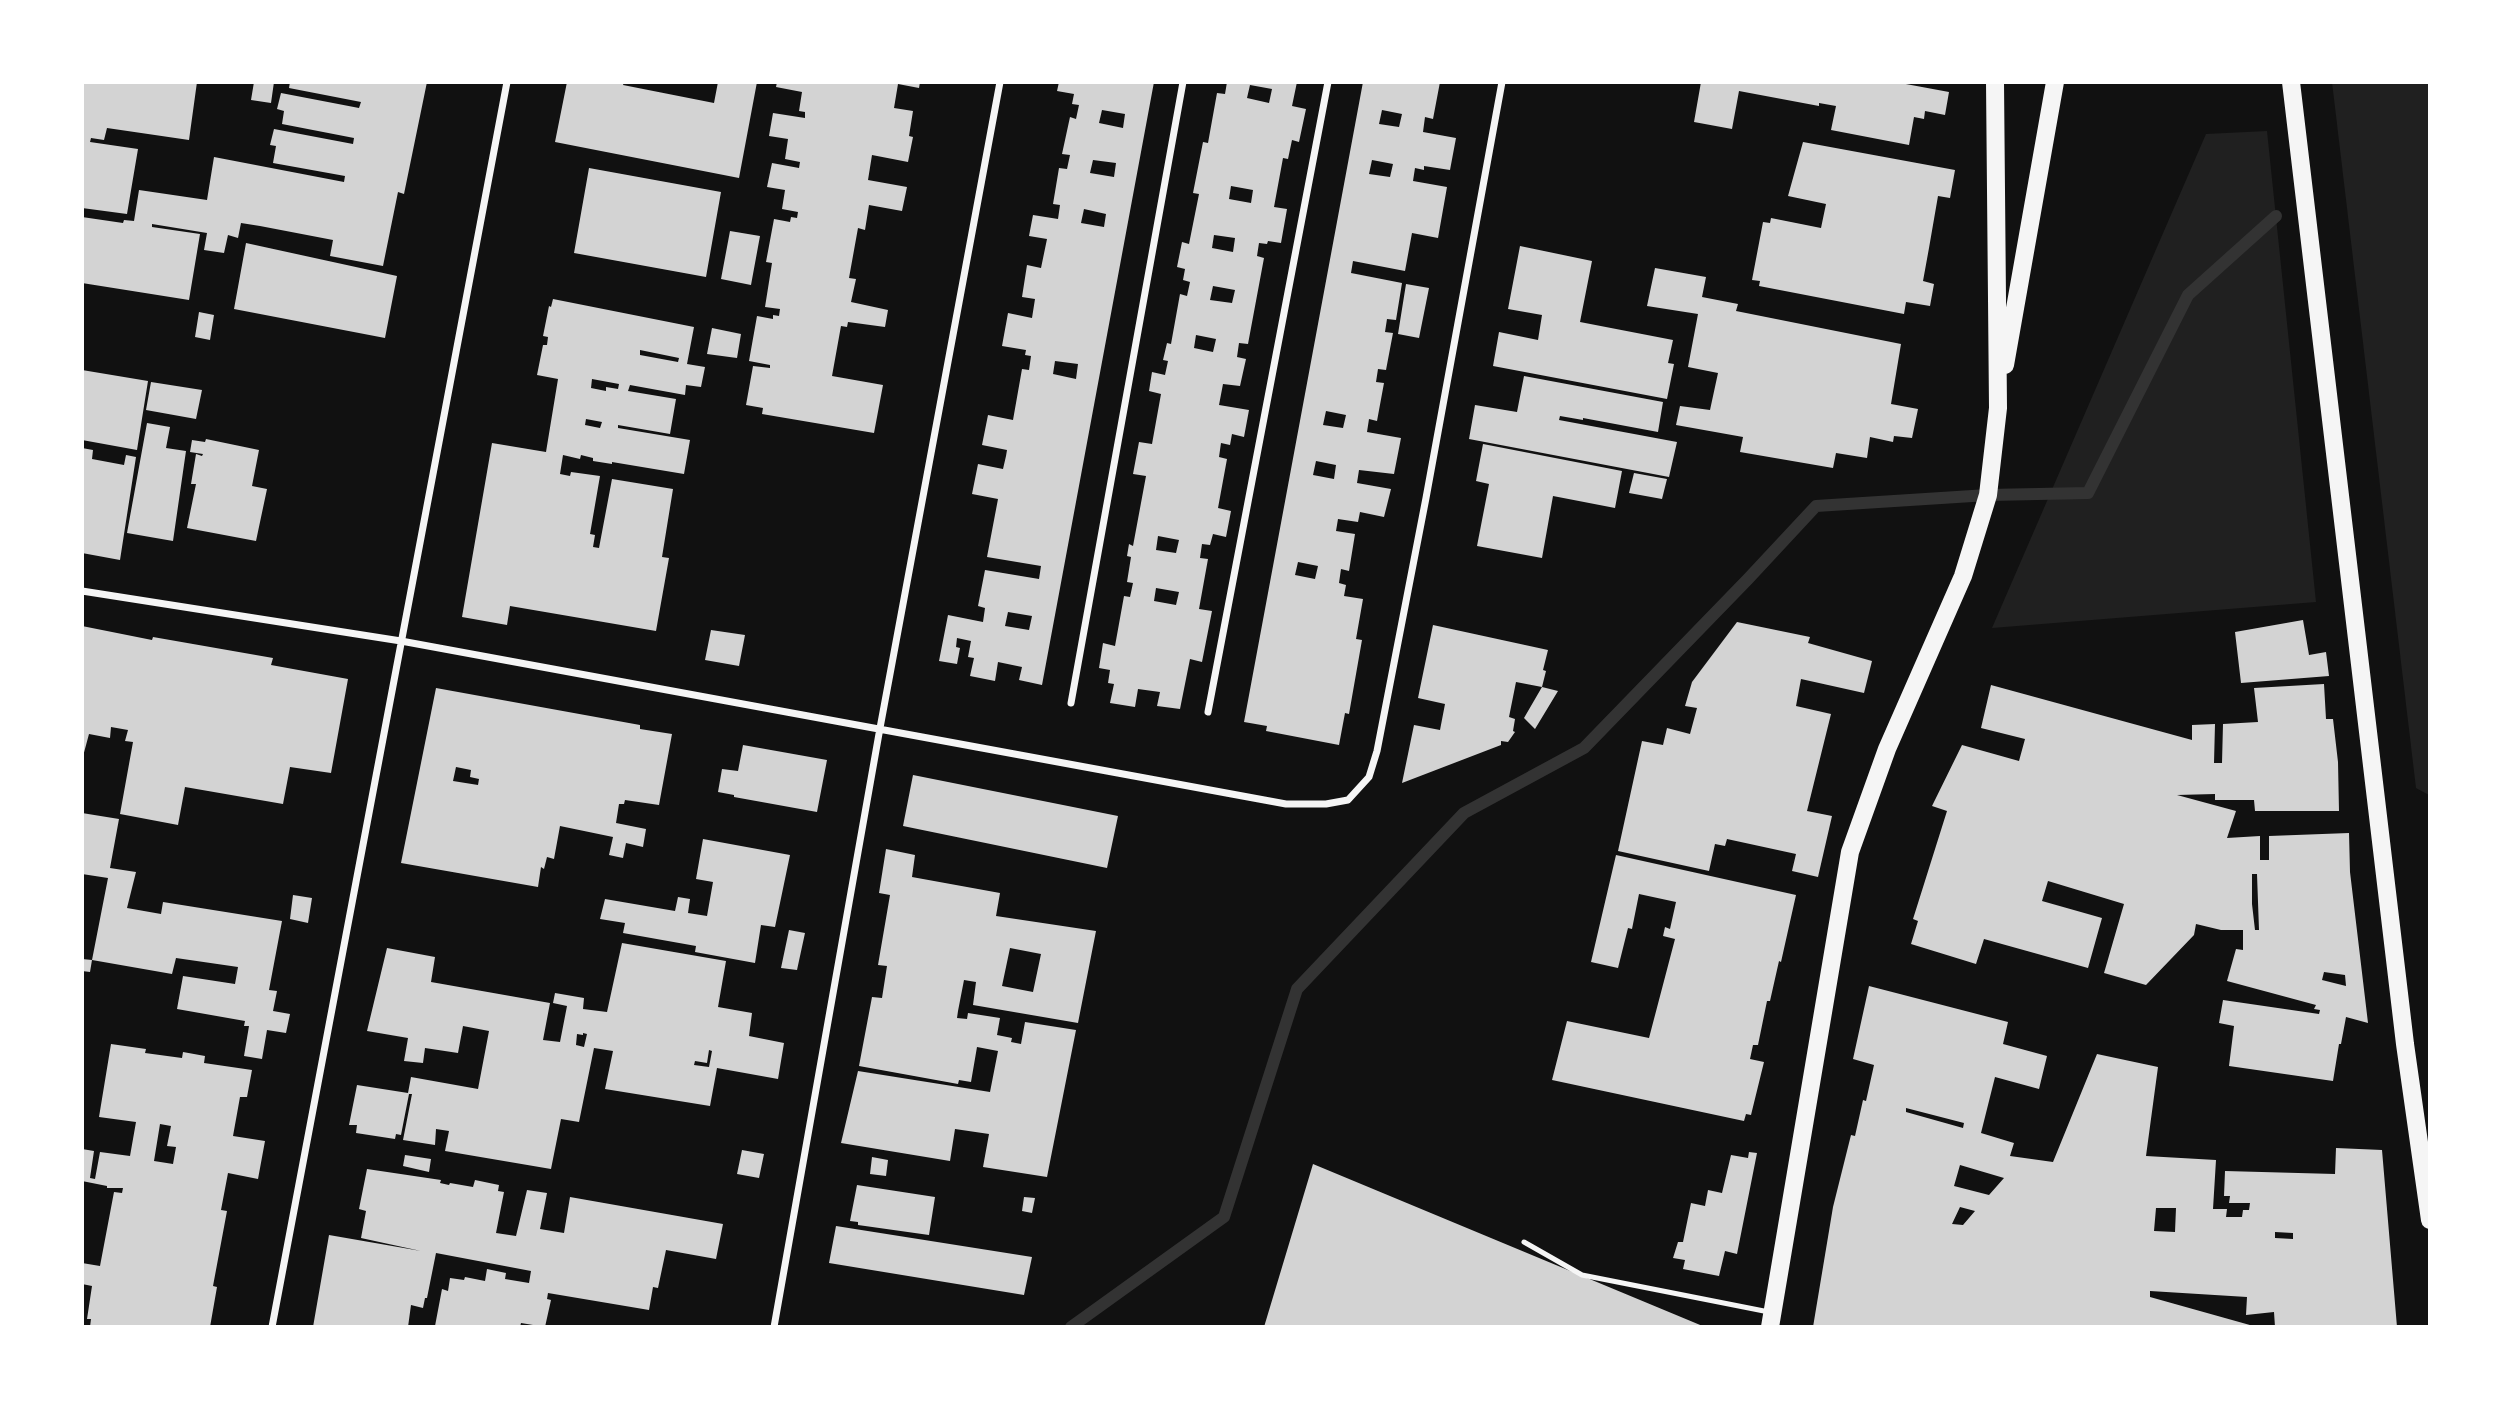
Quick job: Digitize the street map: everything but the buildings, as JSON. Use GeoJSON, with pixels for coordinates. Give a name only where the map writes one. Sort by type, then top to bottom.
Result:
{"type":"FeatureCollection","features":[{"type":"Feature","properties":{"kind":"main road"},"geometry":{"type":"LineString","coordinates":[[1994,82],[1998,408]]}},
{"type":"Feature","properties":{"kind":"main road"},"geometry":{"type":"LineString","coordinates":[[1771,1320],[1850,852],[1887,750],[1963,576],[1987,495],[1998,408],[2056,82]]}},
{"type":"Feature","properties":{"kind":"main road"},"geometry":{"type":"LineString","coordinates":[[2291,82],[2404,1030],[2430,1220]]}},
{"type":"Feature","properties":{"kind":"street"},"geometry":{"type":"LineString","coordinates":[[272,1327],[507,82]]}},
{"type":"Feature","properties":{"kind":"street"},"geometry":{"type":"LineString","coordinates":[[774,1327],[880,728],[1000,82]]}},
{"type":"Feature","properties":{"kind":"street"},"geometry":{"type":"LineString","coordinates":[[1071,703],[1183,82]]}},
{"type":"Feature","properties":{"kind":"street"},"geometry":{"type":"LineString","coordinates":[[1208,712],[1328,82]]}},
{"type":"Feature","properties":{"kind":"street"},"geometry":{"type":"LineString","coordinates":[[82,591],[401,640],[1286,804],[1326,804],[1348,800],[1369,777],[1377,751],[1424,512],[1502,82]]}},
{"type":"Feature","properties":{"kind":"lane"},"geometry":{"type":"LineString","coordinates":[[1524,1242],[1582,1275],[1771,1320]]}},
{"type":"Feature","properties":{"kind":"shaded area"},"geometry":{"type":"Polygon","coordinates":[[[2332,82],[2430,82],[2430,802],[2429,795],[2416,788],[2332,82]]]}},
{"type":"Feature","properties":{"kind":"shaded area"},"geometry":{"type":"Polygon","coordinates":[[[2267,131],[2316,602],[1992,628],[2206,134],[2267,131]]]}},
{"type":"Feature","properties":{"kind":"waterway"},"geometry":{"type":"LineString","coordinates":[[1071,1327],[1224,1217],[1297,989],[1464,813],[1584,748],[1816,506],[1988,495],[2088,493],[2188,295],[2276,216]]}}]}
